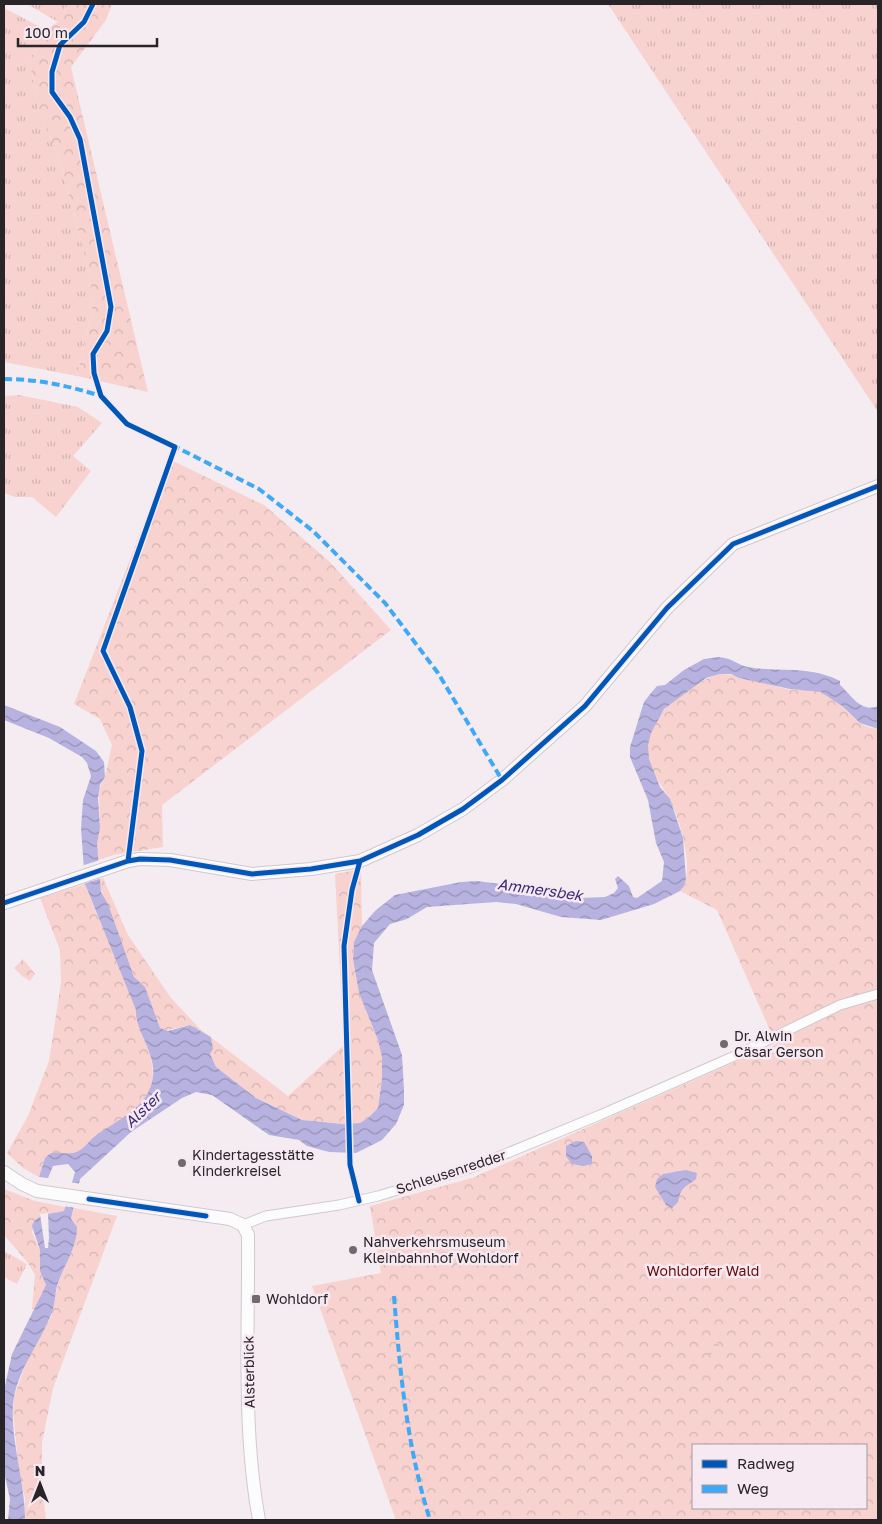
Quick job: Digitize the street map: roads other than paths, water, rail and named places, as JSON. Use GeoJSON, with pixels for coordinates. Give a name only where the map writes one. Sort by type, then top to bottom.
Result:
{"type":"FeatureCollection","features":[{"type":"Feature","properties":{"kind":"street"},"geometry":{"type":"LineString","coordinates":[[4,903],[116,864],[140,859],[155,859],[252,874],[311,869],[360,861],[418,835],[463,808],[502,780],[585,706],[667,608],[733,544],[878,486]]}},
{"type":"Feature","properties":{"kind":"street","name":"Schleusenredder"},"geometry":{"type":"LineString","coordinates":[[243,1225],[266,1216],[378,1196],[471,1168],[739,1054],[840,1005],[878,994]]}},
{"type":"Feature","properties":{"kind":"street"},"geometry":{"type":"LineString","coordinates":[[4,1172],[37,1191],[230,1219],[243,1225]]}},
{"type":"Feature","properties":{"kind":"street","name":"Alsterblick"},"geometry":{"type":"LineString","coordinates":[[243,1225],[248,1235],[250,1412],[253,1468],[259,1520]]}},
{"type":"Feature","properties":{"kind":"water","name":"Alster"},"geometry":{"type":"Polygon","coordinates":[[[719,657],[748,667],[806,671],[840,681],[840,685],[857,702],[872,708],[878,706],[878,729],[860,723],[842,706],[821,692],[790,689],[739,678],[731,674],[720,674],[706,678],[664,709],[651,733],[648,745],[649,759],[660,787],[670,799],[683,838],[686,879],[680,891],[654,904],[601,920],[561,917],[516,904],[496,902],[427,907],[407,919],[390,924],[374,943],[372,970],[402,1055],[404,1090],[404,1105],[396,1124],[382,1140],[356,1153],[329,1152],[307,1146],[299,1140],[269,1135],[212,1095],[196,1092],[182,1098],[131,1132],[80,1179],[71,1219],[77,1227],[75,1241],[57,1285],[52,1313],[25,1366],[14,1397],[13,1425],[25,1518],[24,1520],[8,1520],[10,1499],[4,1472],[4,1390],[12,1354],[46,1285],[40,1271],[40,1250],[32,1226],[41,1216],[64,1211],[75,1172],[68,1164],[53,1166],[48,1178],[39,1177],[45,1158],[52,1153],[73,1153],[80,1150],[94,1137],[131,1112],[146,1097],[151,1087],[153,1067],[149,1050],[139,1026],[136,1010],[85,884],[81,828],[83,800],[91,776],[87,763],[82,757],[49,738],[4,720],[4,705],[60,727],[96,751],[104,762],[105,777],[100,785],[98,798],[100,828],[97,844],[101,892],[108,904],[134,977],[145,987],[160,1028],[168,1031],[190,1025],[211,1037],[213,1049],[210,1054],[216,1067],[256,1098],[302,1120],[343,1124],[360,1123],[378,1108],[382,1079],[382,1057],[378,1040],[359,993],[353,959],[354,942],[362,926],[375,911],[395,895],[461,882],[477,881],[517,886],[556,899],[605,897],[614,893],[618,888],[615,879],[618,876],[629,886],[633,897],[637,898],[662,881],[664,862],[656,843],[648,800],[630,757],[630,747],[644,702],[657,686],[665,685],[684,670],[704,659],[719,657]]]}},
{"type":"Feature","properties":{"kind":"water"},"geometry":{"type":"Polygon","coordinates":[[[576,1141],[584,1142],[592,1156],[592,1164],[583,1166],[572,1164],[566,1156],[566,1146],[576,1141]]]}},
{"type":"Feature","properties":{"kind":"water"},"geometry":{"type":"Polygon","coordinates":[[[686,1170],[697,1173],[696,1179],[682,1190],[678,1202],[672,1208],[666,1205],[655,1187],[657,1179],[663,1174],[686,1170]]]}},
{"type":"Feature","properties":{"kind":"place","name":"Dr. Alwin Cäsar Gerson"},"geometry":{"type":"Point","coordinates":[724,1044]}},
{"type":"Feature","properties":{"kind":"place","name":"Kindertagesstätte Kinderkreisel"},"geometry":{"type":"Point","coordinates":[182,1163]}},
{"type":"Feature","properties":{"kind":"place","name":"Nahverkehrsmuseum Kleinbahnhof Wohldorf"},"geometry":{"type":"Point","coordinates":[353,1250]}},
{"type":"Feature","properties":{"kind":"place","name":"Wohldorf"},"geometry":{"type":"Point","coordinates":[256,1299]}},
{"type":"Feature","properties":{"kind":"water label","name":"Ammersbek"},"geometry":{"type":"Point","coordinates":[540,890]}},
{"type":"Feature","properties":{"kind":"park label","name":"Wohldorfer Wald"},"geometry":{"type":"Point","coordinates":[703,1271]}}]}
